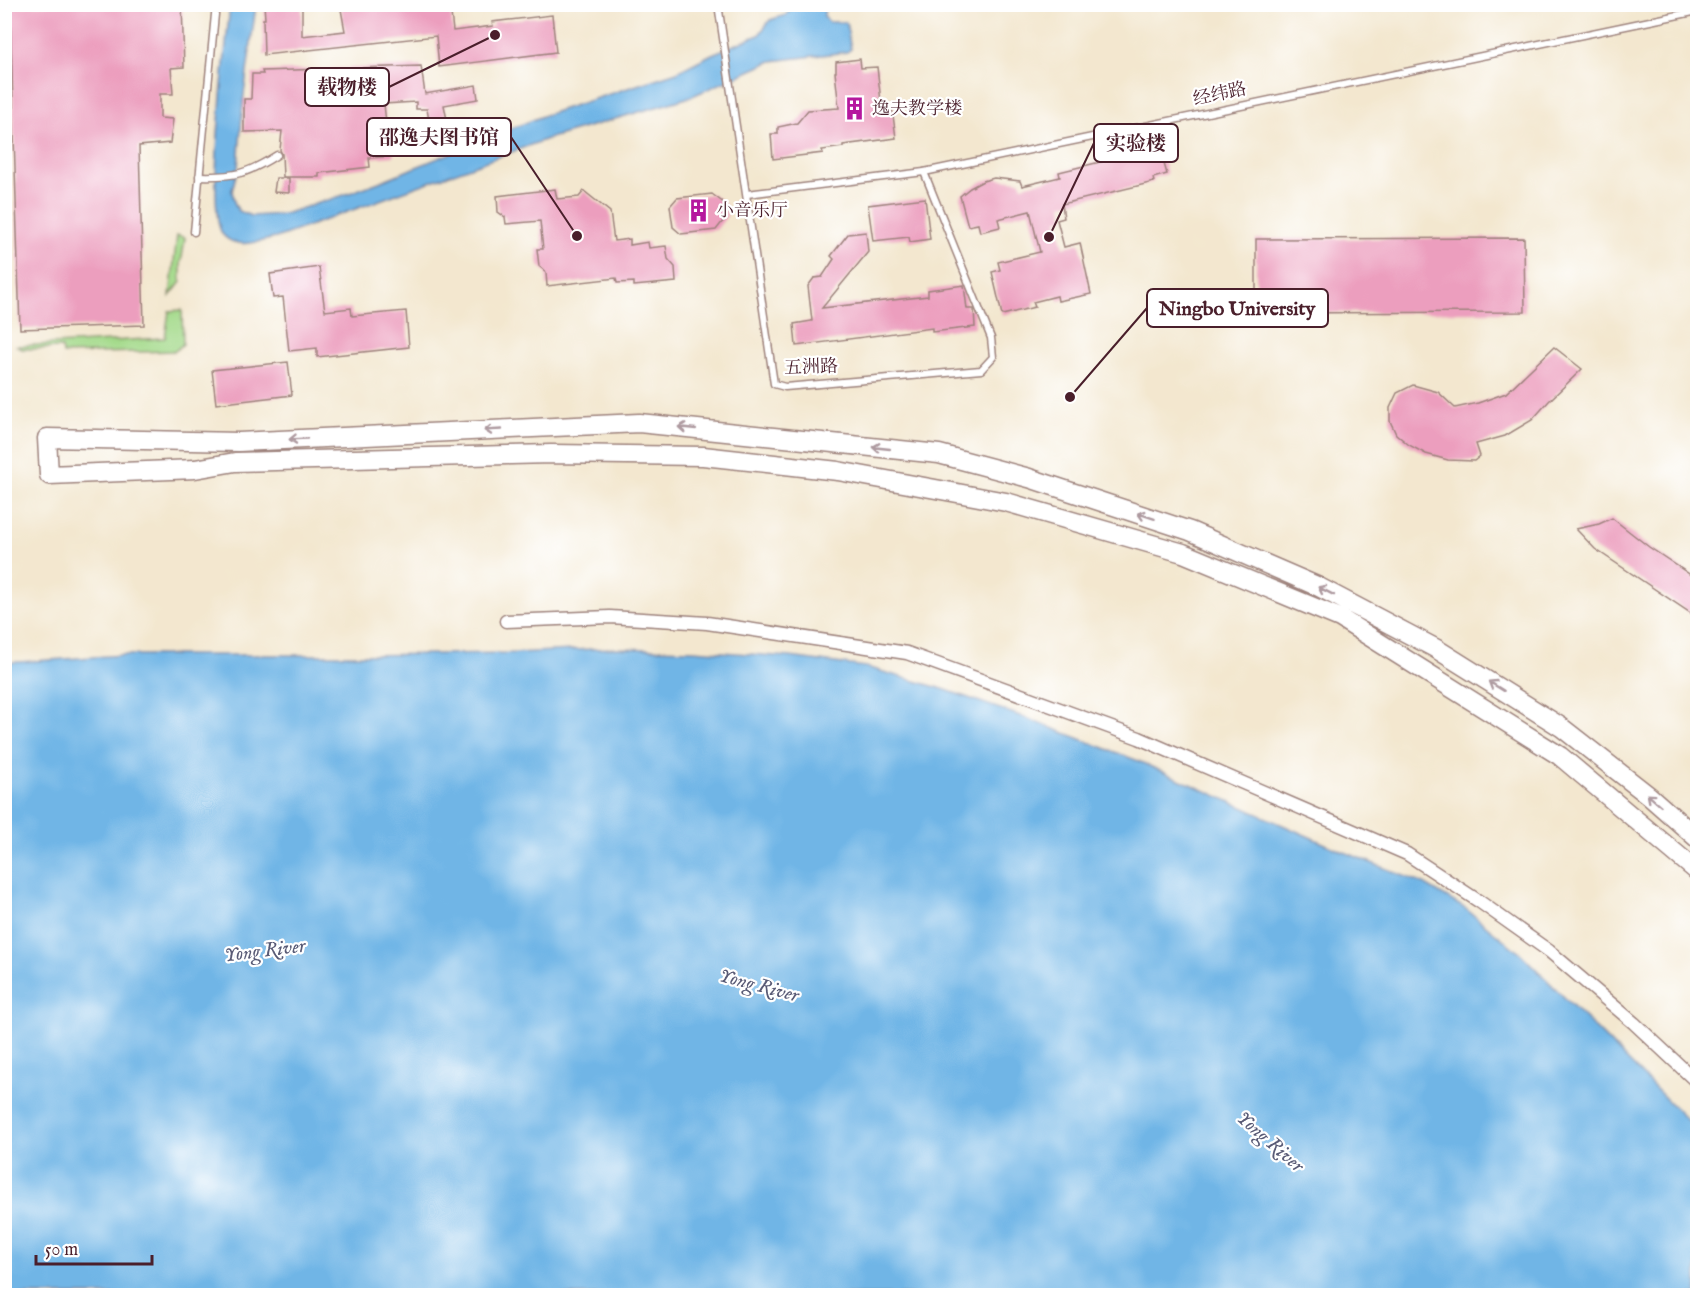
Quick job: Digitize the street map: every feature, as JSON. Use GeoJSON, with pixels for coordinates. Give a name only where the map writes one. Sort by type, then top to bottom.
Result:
{"type":"FeatureCollection","features":[{"type":"Feature","properties":{"kind":"street"},"geometry":{"type":"LineString","coordinates":[[1698,839],[1648,795],[1560,728],[1435,648],[1319,587],[1190,531],[1029,478],[939,454],[639,423],[239,442],[47,438],[49,475],[195,469],[235,462],[551,454],[704,456],[838,471],[1006,502],[1183,553],[1340,618],[1560,756],[1698,872]]}},
{"type":"Feature","properties":{"kind":"street"},"geometry":{"type":"LineString","coordinates":[[506,621],[610,617],[707,623],[907,653],[1139,738],[1407,854],[1549,951],[1634,1023],[1698,1083]]}},
{"type":"Feature","properties":{"kind":"lane"},"geometry":{"type":"LineString","coordinates":[[194,232],[216,4]]}},
{"type":"Feature","properties":{"kind":"lane"},"geometry":{"type":"LineString","coordinates":[[464,4],[465,8],[494,4]]}},
{"type":"Feature","properties":{"kind":"lane","name":"五洲路"},"geometry":{"type":"LineString","coordinates":[[718,4],[774,384],[785,387],[981,370],[993,357],[991,338],[924,172]]}},
{"type":"Feature","properties":{"kind":"lane","name":"经纬路"},"geometry":{"type":"LineString","coordinates":[[747,194],[924,172],[1698,11]]}},
{"type":"Feature","properties":{"kind":"lane"},"geometry":{"type":"LineString","coordinates":[[199,176],[234,176],[255,169],[277,155]]}},
{"type":"Feature","properties":{"kind":"green space"},"geometry":{"type":"Polygon","coordinates":[[[177,235],[185,238],[181,282],[170,296],[177,235]]]}},
{"type":"Feature","properties":{"kind":"green space"},"geometry":{"type":"Polygon","coordinates":[[[182,310],[183,344],[175,351],[63,354],[62,348],[22,349],[17,346],[165,338],[169,311],[182,310]]]}},
{"type":"Feature","properties":{"kind":"water"},"geometry":{"type":"Polygon","coordinates":[[[230,5],[256,5],[243,102],[238,167],[232,191],[239,211],[251,216],[284,214],[344,195],[545,115],[677,72],[712,54],[759,35],[770,20],[786,15],[793,5],[825,5],[824,16],[828,22],[846,22],[851,49],[847,52],[772,61],[690,97],[547,139],[276,238],[241,243],[228,240],[223,235],[218,221],[216,195],[219,125],[230,5]]]}},
{"type":"Feature","properties":{"kind":"water","name":"Yong River"},"geometry":{"type":"Polygon","coordinates":[[[612,648],[693,650],[790,657],[866,667],[943,689],[1136,760],[1337,849],[1424,884],[1466,909],[1521,954],[1697,1130],[1697,1295],[5,1295],[5,663],[124,655],[515,653],[612,648]]]}},
{"type":"Feature","properties":{"kind":"building"},"geometry":{"type":"Polygon","coordinates":[[[67,4],[182,4],[184,67],[171,68],[173,94],[160,94],[160,118],[173,119],[170,143],[139,146],[144,325],[20,329],[10,7],[67,4]]]}},
{"type":"Feature","properties":{"kind":"building"},"geometry":{"type":"Polygon","coordinates":[[[264,4],[302,4],[302,36],[345,31],[340,4],[450,4],[453,31],[493,26],[492,22],[552,15],[556,52],[439,67],[436,36],[264,55],[264,4]]]}},
{"type":"Feature","properties":{"kind":"building","name":"逸夫教学楼"},"geometry":{"type":"Polygon","coordinates":[[[860,59],[861,68],[877,67],[882,110],[892,108],[896,138],[843,145],[843,147],[822,150],[823,153],[773,159],[771,134],[778,134],[778,127],[797,123],[808,110],[839,108],[836,62],[860,59]]]}},
{"type":"Feature","properties":{"kind":"building"},"geometry":{"type":"Polygon","coordinates":[[[421,66],[425,94],[476,85],[478,99],[444,105],[450,135],[432,138],[427,109],[416,109],[416,102],[384,104],[388,142],[395,141],[394,156],[369,158],[370,167],[319,173],[319,177],[283,177],[280,150],[282,131],[244,132],[244,99],[251,99],[252,74],[263,74],[262,71],[421,66]]]}},
{"type":"Feature","properties":{"kind":"building"},"geometry":{"type":"Polygon","coordinates":[[[1141,152],[1142,157],[1161,153],[1167,174],[1153,178],[1154,182],[1062,204],[1064,218],[1057,220],[1064,247],[1080,243],[1091,294],[1058,301],[1057,296],[1033,302],[1035,307],[1002,315],[992,272],[1000,270],[998,262],[1040,252],[1030,211],[998,219],[1000,227],[980,232],[978,224],[968,226],[960,196],[983,181],[994,178],[1020,181],[1022,186],[1060,177],[1059,172],[1141,152]]]}},
{"type":"Feature","properties":{"kind":"building"},"geometry":{"type":"Polygon","coordinates":[[[276,178],[289,178],[289,193],[274,192],[276,178]]]}},
{"type":"Feature","properties":{"kind":"building"},"geometry":{"type":"Polygon","coordinates":[[[555,189],[557,199],[579,197],[584,191],[610,212],[614,241],[630,239],[630,245],[648,242],[649,248],[666,246],[668,259],[675,267],[676,282],[634,286],[634,282],[617,283],[616,278],[547,286],[546,272],[539,266],[537,249],[543,249],[540,221],[506,224],[505,217],[498,212],[497,196],[555,189]]]}},
{"type":"Feature","properties":{"kind":"building","name":"小音乐厅"},"geometry":{"type":"Polygon","coordinates":[[[712,194],[725,204],[727,216],[716,230],[681,234],[673,227],[670,206],[677,198],[712,194]]]}},
{"type":"Feature","properties":{"kind":"building"},"geometry":{"type":"Polygon","coordinates":[[[925,198],[930,239],[910,242],[909,237],[873,241],[868,205],[925,198]]]}},
{"type":"Feature","properties":{"kind":"building"},"geometry":{"type":"Polygon","coordinates":[[[866,232],[868,252],[822,308],[928,296],[928,290],[964,285],[967,309],[974,309],[975,327],[932,332],[932,328],[796,346],[794,324],[812,321],[808,286],[814,278],[822,277],[834,259],[831,256],[848,234],[866,232]]]}},
{"type":"Feature","properties":{"kind":"building"},"geometry":{"type":"Polygon","coordinates":[[[1524,238],[1525,312],[1256,313],[1256,239],[1524,238]]]}},
{"type":"Feature","properties":{"kind":"building"},"geometry":{"type":"Polygon","coordinates":[[[319,267],[325,311],[351,308],[352,316],[406,311],[409,347],[317,357],[317,348],[289,351],[283,297],[273,298],[270,274],[319,267]]]}},
{"type":"Feature","properties":{"kind":"building"},"geometry":{"type":"Polygon","coordinates":[[[1554,347],[1582,369],[1532,420],[1505,436],[1476,444],[1480,456],[1474,461],[1448,460],[1426,454],[1409,445],[1396,434],[1390,421],[1390,408],[1397,393],[1413,385],[1438,392],[1455,408],[1478,403],[1506,393],[1554,347]]]}},
{"type":"Feature","properties":{"kind":"building"},"geometry":{"type":"Polygon","coordinates":[[[288,362],[292,395],[216,404],[212,370],[288,362]]]}},
{"type":"Feature","properties":{"kind":"building"},"geometry":{"type":"Polygon","coordinates":[[[1612,518],[1649,547],[1698,580],[1698,618],[1595,549],[1576,529],[1599,524],[1612,518]]]}},
{"type":"Feature","properties":{"kind":"place","name":"载物楼"},"geometry":{"type":"Point","coordinates":[495,35]}},
{"type":"Feature","properties":{"kind":"place","name":"逸夫教学楼"},"geometry":{"type":"Point","coordinates":[854,109]}},
{"type":"Feature","properties":{"kind":"place","name":"小音乐厅"},"geometry":{"type":"Point","coordinates":[698,211]}},
{"type":"Feature","properties":{"kind":"place","name":"邵逸夫图书馆"},"geometry":{"type":"Point","coordinates":[577,236]}},
{"type":"Feature","properties":{"kind":"place","name":"实验楼"},"geometry":{"type":"Point","coordinates":[1049,237]}},
{"type":"Feature","properties":{"kind":"place","name":"Ningbo University"},"geometry":{"type":"Point","coordinates":[1070,397]}}]}
